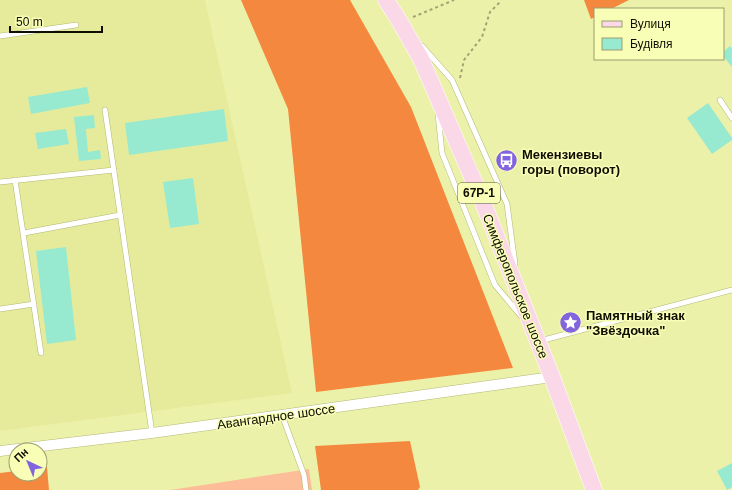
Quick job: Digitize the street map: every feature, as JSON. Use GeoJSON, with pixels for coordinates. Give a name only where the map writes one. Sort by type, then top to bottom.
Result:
{"type":"FeatureCollection","features":[{"type":"Feature","properties":{"kind":"main road","name":"Симферопольское шоссе"},"geometry":{"type":"LineString","coordinates":[[386,0],[421,59],[482,200],[552,377],[594,490]]}},
{"type":"Feature","properties":{"kind":"street","name":"Авангардное шоссе"},"geometry":{"type":"LineString","coordinates":[[0,450],[152,433],[552,377]]}},
{"type":"Feature","properties":{"kind":"lane"},"geometry":{"type":"LineString","coordinates":[[401,23],[452,80],[507,204],[518,293]]}},
{"type":"Feature","properties":{"kind":"lane"},"geometry":{"type":"LineString","coordinates":[[0,36],[76,25]]}},
{"type":"Feature","properties":{"kind":"lane"},"geometry":{"type":"LineString","coordinates":[[436,94],[442,153],[495,285],[536,337],[732,290]]}},
{"type":"Feature","properties":{"kind":"lane"},"geometry":{"type":"LineString","coordinates":[[720,100],[732,118]]}},
{"type":"Feature","properties":{"kind":"lane"},"geometry":{"type":"LineString","coordinates":[[105,110],[152,433]]}},
{"type":"Feature","properties":{"kind":"lane"},"geometry":{"type":"LineString","coordinates":[[0,181],[114,170]]}},
{"type":"Feature","properties":{"kind":"lane"},"geometry":{"type":"LineString","coordinates":[[15,180],[41,353]]}},
{"type":"Feature","properties":{"kind":"lane"},"geometry":{"type":"LineString","coordinates":[[24,233],[120,215]]}},
{"type":"Feature","properties":{"kind":"lane"},"geometry":{"type":"LineString","coordinates":[[0,309],[34,304]]}},
{"type":"Feature","properties":{"kind":"lane"},"geometry":{"type":"LineString","coordinates":[[282,415],[304,475],[306,490]]}},
{"type":"Feature","properties":{"kind":"path"},"geometry":{"type":"LineString","coordinates":[[401,23],[454,0]]}},
{"type":"Feature","properties":{"kind":"path"},"geometry":{"type":"LineString","coordinates":[[456,90],[464,60],[482,37],[490,12],[502,0]]}},
{"type":"Feature","properties":{"kind":"shaded area"},"geometry":{"type":"Polygon","coordinates":[[[0,0],[205,0],[292,393],[0,431],[0,0]]]}},
{"type":"Feature","properties":{"kind":"shaded area"},"geometry":{"type":"Polygon","coordinates":[[[241,0],[350,0],[411,107],[513,368],[316,392],[288,109],[241,0]]]}},
{"type":"Feature","properties":{"kind":"shaded area"},"geometry":{"type":"Polygon","coordinates":[[[584,0],[629,0],[613,8],[594,8],[594,18],[591,19],[584,0]]]}},
{"type":"Feature","properties":{"kind":"shaded area"},"geometry":{"type":"Polygon","coordinates":[[[410,441],[420,487],[418,490],[321,490],[315,446],[410,441]]]}},
{"type":"Feature","properties":{"kind":"shaded area"},"geometry":{"type":"Polygon","coordinates":[[[309,469],[312,490],[170,490],[309,469]]]}},
{"type":"Feature","properties":{"kind":"shaded area"},"geometry":{"type":"Polygon","coordinates":[[[8,472],[8,482],[48,482],[48,478],[49,490],[0,490],[0,473],[8,472]]]}},
{"type":"Feature","properties":{"kind":"building"},"geometry":{"type":"Polygon","coordinates":[[[730,46],[732,49],[732,67],[724,57],[724,51],[730,46]]]}},
{"type":"Feature","properties":{"kind":"building"},"geometry":{"type":"Polygon","coordinates":[[[87,87],[90,103],[31,114],[28,97],[87,87]]]}},
{"type":"Feature","properties":{"kind":"building"},"geometry":{"type":"Polygon","coordinates":[[[708,103],[732,138],[732,140],[712,154],[687,118],[708,103]]]}},
{"type":"Feature","properties":{"kind":"building"},"geometry":{"type":"Polygon","coordinates":[[[224,109],[228,141],[129,155],[125,123],[224,109]]]}},
{"type":"Feature","properties":{"kind":"building"},"geometry":{"type":"Polygon","coordinates":[[[94,115],[95,128],[86,129],[88,152],[100,150],[101,159],[79,161],[74,117],[94,115]]]}},
{"type":"Feature","properties":{"kind":"building"},"geometry":{"type":"Polygon","coordinates":[[[66,129],[69,144],[38,149],[35,133],[66,129]]]}},
{"type":"Feature","properties":{"kind":"building"},"geometry":{"type":"Polygon","coordinates":[[[193,178],[199,224],[170,228],[163,182],[193,178]]]}},
{"type":"Feature","properties":{"kind":"building"},"geometry":{"type":"Polygon","coordinates":[[[66,247],[76,340],[47,344],[36,251],[66,247]]]}},
{"type":"Feature","properties":{"kind":"building"},"geometry":{"type":"Polygon","coordinates":[[[732,463],[732,487],[727,490],[717,471],[732,463]]]}},
{"type":"Feature","properties":{"kind":"place","name":"Мекензиевы горы (поворот)"},"geometry":{"type":"Point","coordinates":[506,161]}},
{"type":"Feature","properties":{"kind":"place","name":"Памятный знак \"Звёздочка\""},"geometry":{"type":"Point","coordinates":[571,322]}}]}
